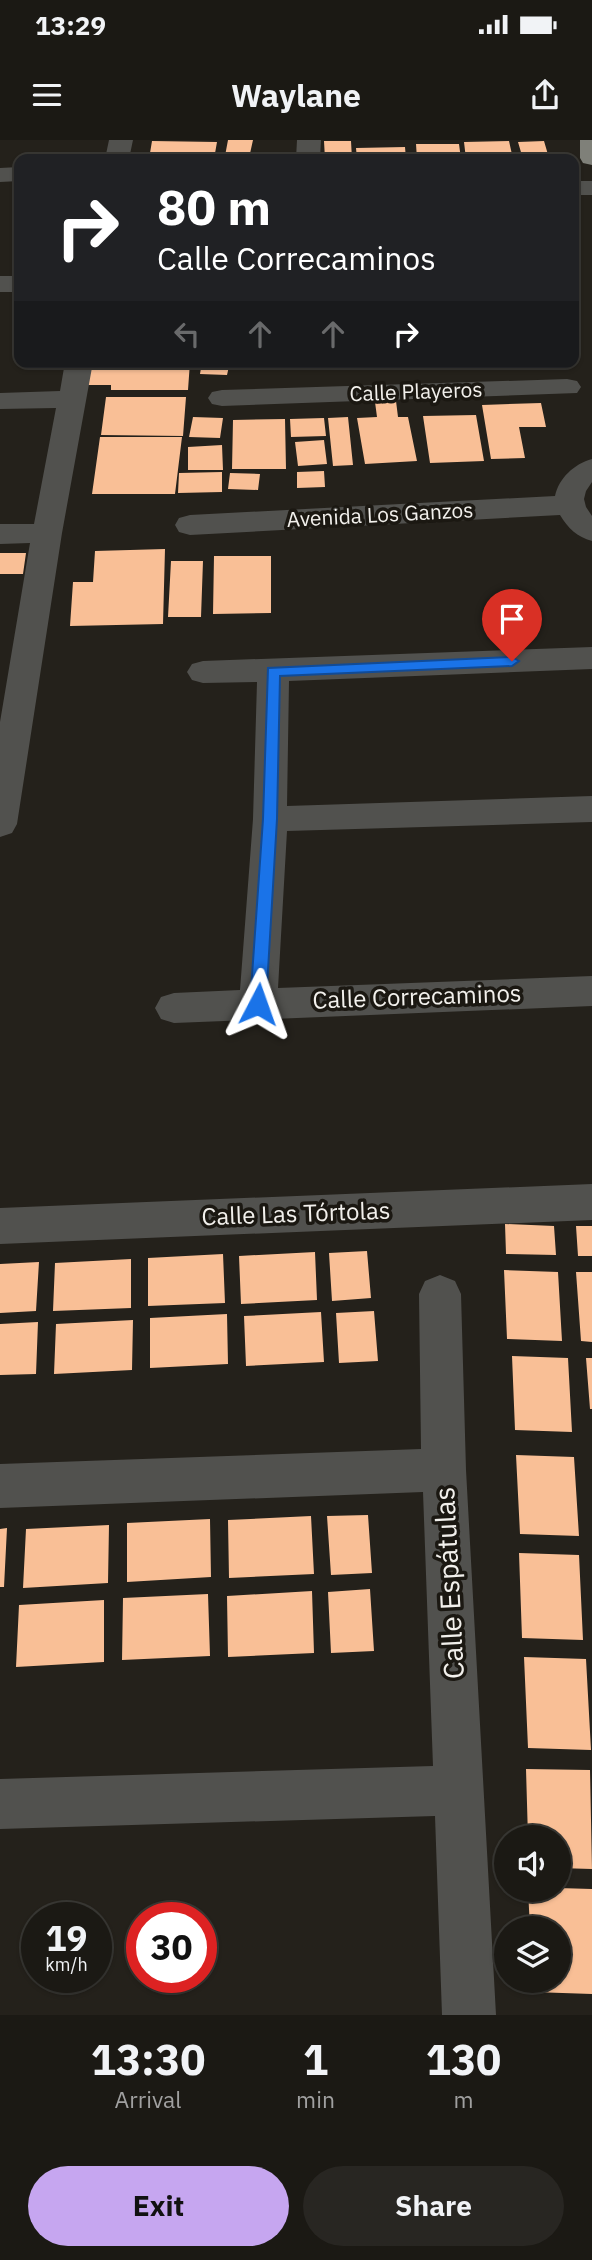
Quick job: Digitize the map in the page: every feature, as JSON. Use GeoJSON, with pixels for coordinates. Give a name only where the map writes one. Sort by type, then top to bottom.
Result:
{"type":"FeatureCollection","features":[{"type":"Feature","properties":{"kind":"main road"},"geometry":{"type":"LineString","coordinates":[[592,140],[592,158]]}},
{"type":"Feature","properties":{"kind":"street"},"geometry":{"type":"LineString","coordinates":[[0,824],[47,533],[78,368]]}},
{"type":"Feature","properties":{"kind":"street","name":"Calle Playeros"},"geometry":{"type":"LineString","coordinates":[[222,398],[299,384],[568,387]]}},
{"type":"Feature","properties":{"kind":"street"},"geometry":{"type":"LineString","coordinates":[[0,401],[72,399]]}},
{"type":"Feature","properties":{"kind":"street"},"geometry":{"type":"LineString","coordinates":[[592,468],[577,478],[570,491],[569,505],[575,516],[592,531]]}},
{"type":"Feature","properties":{"kind":"street","name":"Avenida Los Ganzos"},"geometry":{"type":"LineString","coordinates":[[190,525],[569,505]]}},
{"type":"Feature","properties":{"kind":"street"},"geometry":{"type":"LineString","coordinates":[[0,534],[47,533]]}},
{"type":"Feature","properties":{"kind":"street"},"geometry":{"type":"LineString","coordinates":[[203,672],[592,658]]}},
{"type":"Feature","properties":{"kind":"street"},"geometry":{"type":"LineString","coordinates":[[258,1004],[270,819],[273,671]]}},
{"type":"Feature","properties":{"kind":"street"},"geometry":{"type":"LineString","coordinates":[[270,819],[592,808]]}},
{"type":"Feature","properties":{"kind":"street","name":"Calle Correcaminos"},"geometry":{"type":"LineString","coordinates":[[174,1008],[592,990]]}},
{"type":"Feature","properties":{"kind":"street","name":"Calle Las Tórtolas"},"geometry":{"type":"LineString","coordinates":[[0,1226],[592,1202]]}},
{"type":"Feature","properties":{"kind":"street"},"geometry":{"type":"LineString","coordinates":[[440,1294],[444,1469]]}},
{"type":"Feature","properties":{"kind":"street","name":"Calle Espátulas"},"geometry":{"type":"LineString","coordinates":[[0,1486],[444,1469],[468,2015]]}},
{"type":"Feature","properties":{"kind":"street"},"geometry":{"type":"LineString","coordinates":[[0,1804],[459,1790]]}},
{"type":"Feature","properties":{"kind":"building"},"geometry":{"type":"Polygon","coordinates":[[[228,140],[253,140],[250,154],[225,154],[228,140]]]}},
{"type":"Feature","properties":{"kind":"building"},"geometry":{"type":"Polygon","coordinates":[[[152,141],[217,142],[215,154],[150,154],[152,141]]]}},
{"type":"Feature","properties":{"kind":"building"},"geometry":{"type":"Polygon","coordinates":[[[324,141],[351,141],[352,154],[325,154],[324,141]]]}},
{"type":"Feature","properties":{"kind":"building"},"geometry":{"type":"Polygon","coordinates":[[[509,141],[512,154],[465,154],[464,142],[509,141]]]}},
{"type":"Feature","properties":{"kind":"building"},"geometry":{"type":"Polygon","coordinates":[[[544,141],[548,154],[522,154],[518,142],[544,141]]]}},
{"type":"Feature","properties":{"kind":"building"},"geometry":{"type":"Polygon","coordinates":[[[416,144],[459,144],[460,154],[417,154],[416,144]]]}},
{"type":"Feature","properties":{"kind":"building"},"geometry":{"type":"Polygon","coordinates":[[[405,147],[406,154],[357,154],[356,148],[405,147]]]}},
{"type":"Feature","properties":{"kind":"building"},"geometry":{"type":"Polygon","coordinates":[[[88,368],[190,368],[188,390],[111,390],[111,385],[86,385],[88,368]]]}},
{"type":"Feature","properties":{"kind":"building"},"geometry":{"type":"Polygon","coordinates":[[[201,368],[229,368],[227,375],[200,374],[201,368]]]}},
{"type":"Feature","properties":{"kind":"building"},"geometry":{"type":"Polygon","coordinates":[[[106,397],[186,397],[183,436],[101,435],[106,397]]]}},
{"type":"Feature","properties":{"kind":"building"},"geometry":{"type":"Polygon","coordinates":[[[396,401],[398,417],[408,417],[417,461],[365,464],[357,418],[377,417],[375,402],[396,401]]]}},
{"type":"Feature","properties":{"kind":"building"},"geometry":{"type":"Polygon","coordinates":[[[541,403],[546,427],[519,427],[525,458],[491,459],[482,405],[541,403]]]}},
{"type":"Feature","properties":{"kind":"building"},"geometry":{"type":"Polygon","coordinates":[[[476,415],[484,461],[430,463],[423,416],[476,415]]]}},
{"type":"Feature","properties":{"kind":"building"},"geometry":{"type":"Polygon","coordinates":[[[193,417],[223,418],[220,438],[189,437],[193,417]]]}},
{"type":"Feature","properties":{"kind":"building"},"geometry":{"type":"Polygon","coordinates":[[[348,417],[353,465],[333,466],[328,418],[348,417]]]}},
{"type":"Feature","properties":{"kind":"building"},"geometry":{"type":"Polygon","coordinates":[[[324,418],[326,436],[291,437],[290,419],[324,418]]]}},
{"type":"Feature","properties":{"kind":"building"},"geometry":{"type":"Polygon","coordinates":[[[285,419],[286,469],[232,469],[233,420],[285,419]]]}},
{"type":"Feature","properties":{"kind":"building"},"geometry":{"type":"Polygon","coordinates":[[[100,437],[182,437],[175,494],[92,494],[100,437]]]}},
{"type":"Feature","properties":{"kind":"building"},"geometry":{"type":"Polygon","coordinates":[[[324,440],[327,464],[298,466],[295,442],[324,440]]]}},
{"type":"Feature","properties":{"kind":"building"},"geometry":{"type":"Polygon","coordinates":[[[222,445],[223,470],[188,470],[188,447],[222,445]]]}},
{"type":"Feature","properties":{"kind":"building"},"geometry":{"type":"Polygon","coordinates":[[[324,471],[325,487],[297,488],[297,472],[324,471]]]}},
{"type":"Feature","properties":{"kind":"building"},"geometry":{"type":"Polygon","coordinates":[[[222,472],[222,492],[178,493],[179,473],[222,472]]]}},
{"type":"Feature","properties":{"kind":"building"},"geometry":{"type":"Polygon","coordinates":[[[230,473],[260,474],[258,490],[228,489],[230,473]]]}},
{"type":"Feature","properties":{"kind":"building"},"geometry":{"type":"Polygon","coordinates":[[[165,549],[163,624],[70,626],[73,582],[93,582],[95,551],[165,549]]]}},
{"type":"Feature","properties":{"kind":"building"},"geometry":{"type":"Polygon","coordinates":[[[0,553],[26,553],[23,574],[0,574],[0,553]]]}},
{"type":"Feature","properties":{"kind":"building"},"geometry":{"type":"Polygon","coordinates":[[[214,556],[271,556],[271,613],[213,614],[214,556]]]}},
{"type":"Feature","properties":{"kind":"building"},"geometry":{"type":"Polygon","coordinates":[[[171,561],[203,561],[201,617],[168,617],[171,561]]]}},
{"type":"Feature","properties":{"kind":"building"},"geometry":{"type":"Polygon","coordinates":[[[505,1224],[554,1226],[556,1255],[506,1254],[505,1224]]]}},
{"type":"Feature","properties":{"kind":"building"},"geometry":{"type":"Polygon","coordinates":[[[576,1226],[592,1226],[592,1256],[578,1256],[576,1226]]]}},
{"type":"Feature","properties":{"kind":"building"},"geometry":{"type":"Polygon","coordinates":[[[367,1251],[371,1298],[332,1301],[329,1253],[367,1251]]]}},
{"type":"Feature","properties":{"kind":"building"},"geometry":{"type":"Polygon","coordinates":[[[315,1252],[317,1300],[241,1304],[239,1256],[315,1252]]]}},
{"type":"Feature","properties":{"kind":"building"},"geometry":{"type":"Polygon","coordinates":[[[223,1254],[225,1303],[148,1306],[148,1258],[223,1254]]]}},
{"type":"Feature","properties":{"kind":"building"},"geometry":{"type":"Polygon","coordinates":[[[131,1259],[131,1308],[53,1311],[55,1263],[131,1259]]]}},
{"type":"Feature","properties":{"kind":"building"},"geometry":{"type":"Polygon","coordinates":[[[39,1262],[36,1311],[0,1313],[0,1264],[39,1262]]]}},
{"type":"Feature","properties":{"kind":"building"},"geometry":{"type":"Polygon","coordinates":[[[504,1270],[558,1272],[562,1341],[507,1339],[504,1270]]]}},
{"type":"Feature","properties":{"kind":"building"},"geometry":{"type":"Polygon","coordinates":[[[576,1272],[592,1272],[592,1342],[581,1341],[576,1272]]]}},
{"type":"Feature","properties":{"kind":"building"},"geometry":{"type":"Polygon","coordinates":[[[374,1311],[378,1361],[339,1363],[336,1313],[374,1311]]]}},
{"type":"Feature","properties":{"kind":"building"},"geometry":{"type":"Polygon","coordinates":[[[321,1312],[324,1362],[246,1366],[244,1316],[321,1312]]]}},
{"type":"Feature","properties":{"kind":"building"},"geometry":{"type":"Polygon","coordinates":[[[227,1314],[228,1364],[150,1368],[150,1318],[227,1314]]]}},
{"type":"Feature","properties":{"kind":"building"},"geometry":{"type":"Polygon","coordinates":[[[133,1320],[132,1370],[54,1374],[56,1324],[133,1320]]]}},
{"type":"Feature","properties":{"kind":"building"},"geometry":{"type":"Polygon","coordinates":[[[38,1322],[36,1374],[0,1375],[0,1324],[38,1322]]]}},
{"type":"Feature","properties":{"kind":"building"},"geometry":{"type":"Polygon","coordinates":[[[512,1356],[568,1358],[572,1432],[515,1430],[512,1356]]]}},
{"type":"Feature","properties":{"kind":"building"},"geometry":{"type":"Polygon","coordinates":[[[586,1358],[592,1358],[592,1409],[590,1409],[586,1358]]]}},
{"type":"Feature","properties":{"kind":"building"},"geometry":{"type":"Polygon","coordinates":[[[516,1455],[574,1457],[579,1536],[520,1534],[516,1455]]]}},
{"type":"Feature","properties":{"kind":"building"},"geometry":{"type":"Polygon","coordinates":[[[368,1515],[372,1573],[331,1575],[327,1516],[368,1515]]]}},
{"type":"Feature","properties":{"kind":"building"},"geometry":{"type":"Polygon","coordinates":[[[311,1516],[314,1574],[229,1578],[228,1520],[311,1516]]]}},
{"type":"Feature","properties":{"kind":"building"},"geometry":{"type":"Polygon","coordinates":[[[210,1519],[211,1577],[127,1582],[127,1523],[210,1519]]]}},
{"type":"Feature","properties":{"kind":"building"},"geometry":{"type":"Polygon","coordinates":[[[109,1525],[108,1583],[23,1588],[26,1529],[109,1525]]]}},
{"type":"Feature","properties":{"kind":"building"},"geometry":{"type":"Polygon","coordinates":[[[7,1528],[4,1587],[0,1587],[0,1529],[7,1528]]]}},
{"type":"Feature","properties":{"kind":"building"},"geometry":{"type":"Polygon","coordinates":[[[519,1553],[579,1555],[583,1640],[522,1638],[519,1553]]]}},
{"type":"Feature","properties":{"kind":"building"},"geometry":{"type":"Polygon","coordinates":[[[370,1589],[374,1651],[331,1653],[328,1592],[370,1589]]]}},
{"type":"Feature","properties":{"kind":"building"},"geometry":{"type":"Polygon","coordinates":[[[312,1591],[314,1653],[228,1657],[227,1596],[312,1591]]]}},
{"type":"Feature","properties":{"kind":"building"},"geometry":{"type":"Polygon","coordinates":[[[208,1594],[210,1656],[122,1660],[123,1598],[208,1594]]]}},
{"type":"Feature","properties":{"kind":"building"},"geometry":{"type":"Polygon","coordinates":[[[104,1600],[104,1662],[16,1667],[19,1605],[104,1600]]]}},
{"type":"Feature","properties":{"kind":"building"},"geometry":{"type":"Polygon","coordinates":[[[524,1657],[586,1659],[591,1750],[528,1748],[524,1657]]]}},
{"type":"Feature","properties":{"kind":"building"},"geometry":{"type":"Polygon","coordinates":[[[526,1769],[590,1770],[592,1869],[571,1868],[571,1825],[528,1825],[526,1769]]]}},
{"type":"Feature","properties":{"kind":"building"},"geometry":{"type":"Polygon","coordinates":[[[571,1888],[592,1889],[592,1994],[562,1993],[571,1993],[571,1916],[529,1916],[529,1902],[571,1902],[571,1888]]]}},
{"type":"Feature","properties":{"kind":"route"},"geometry":{"type":"LineString","coordinates":[[258,1004],[270,819],[273,671],[512,661]]}}]}
